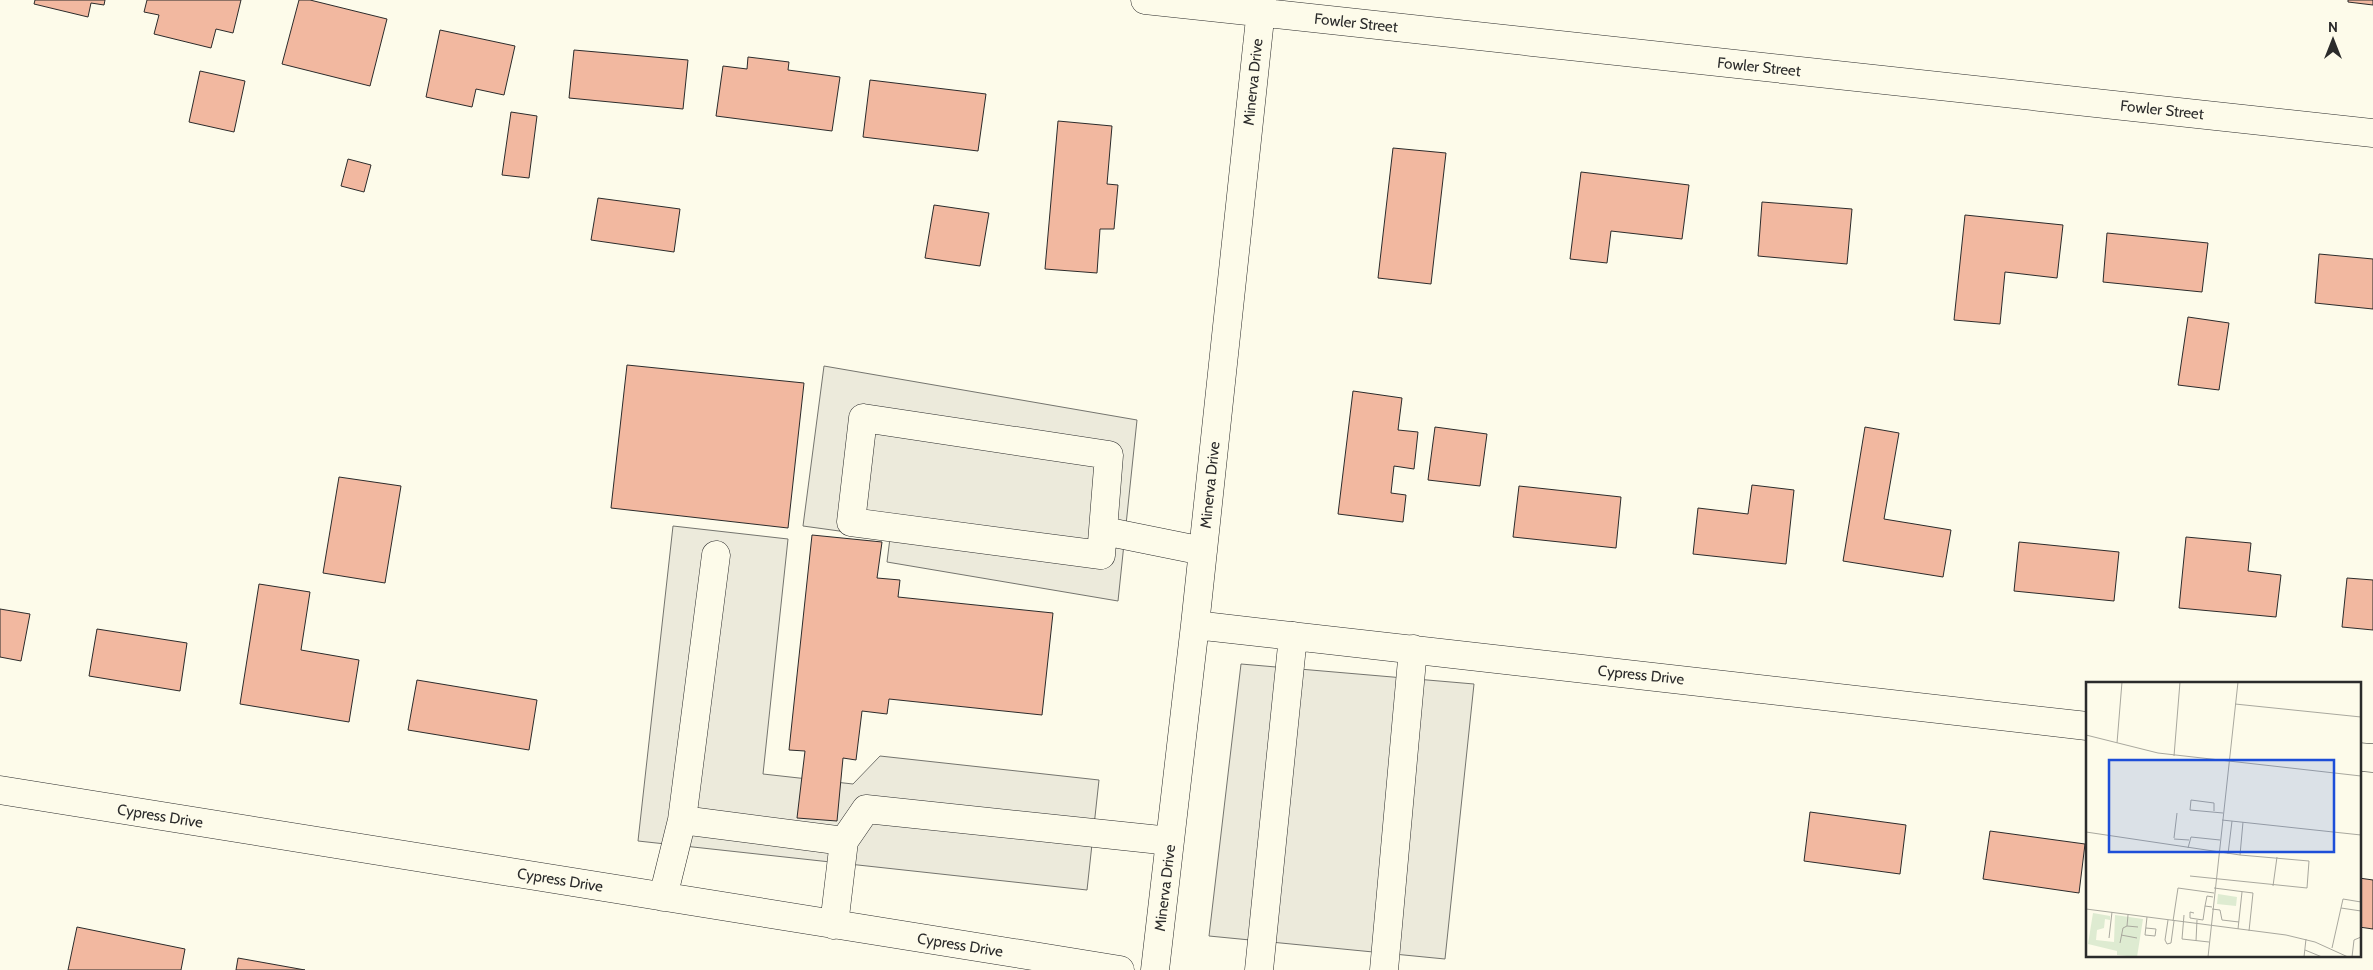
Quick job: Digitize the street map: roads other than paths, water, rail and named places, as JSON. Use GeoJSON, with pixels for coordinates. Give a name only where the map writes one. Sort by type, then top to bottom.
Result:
{"type":"FeatureCollection","features":[{"type":"Feature","properties":{"kind":"street","name":"Fowler Street"},"geometry":{"type":"LineString","coordinates":[[1145,0],[1261,6],[2373,133]]}},
{"type":"Feature","properties":{"kind":"street","name":"Minerva Drive"},"geometry":{"type":"LineString","coordinates":[[1155,970],[1195,625],[1261,6]]}},
{"type":"Feature","properties":{"kind":"street"},"geometry":{"type":"LineString","coordinates":[[863,418],[1109,455],[1104,531],[1101,555],[851,522],[863,418]]}},
{"type":"Feature","properties":{"kind":"street"},"geometry":{"type":"LineString","coordinates":[[1104,531],[1203,551]]}},
{"type":"Feature","properties":{"kind":"street"},"geometry":{"type":"LineString","coordinates":[[663,897],[682,820],[716,555]]}},
{"type":"Feature","properties":{"kind":"street","name":"Cypress Drive"},"geometry":{"type":"LineString","coordinates":[[1195,625],[2086,726]]}},
{"type":"Feature","properties":{"kind":"street"},"geometry":{"type":"LineString","coordinates":[[1259,970],[1293,636]]}},
{"type":"Feature","properties":{"kind":"street"},"geometry":{"type":"LineString","coordinates":[[1384,970],[1413,650]]}},
{"type":"Feature","properties":{"kind":"street"},"geometry":{"type":"LineString","coordinates":[[2360,757],[2373,758]]}},
{"type":"Feature","properties":{"kind":"street","name":"Cypress Drive"},"geometry":{"type":"LineString","coordinates":[[0,790],[1120,970]]}},
{"type":"Feature","properties":{"kind":"street"},"geometry":{"type":"LineString","coordinates":[[834,924],[844,841],[866,809],[1170,841]]}},
{"type":"Feature","properties":{"kind":"street"},"geometry":{"type":"LineString","coordinates":[[682,820],[844,841]]}}]}
